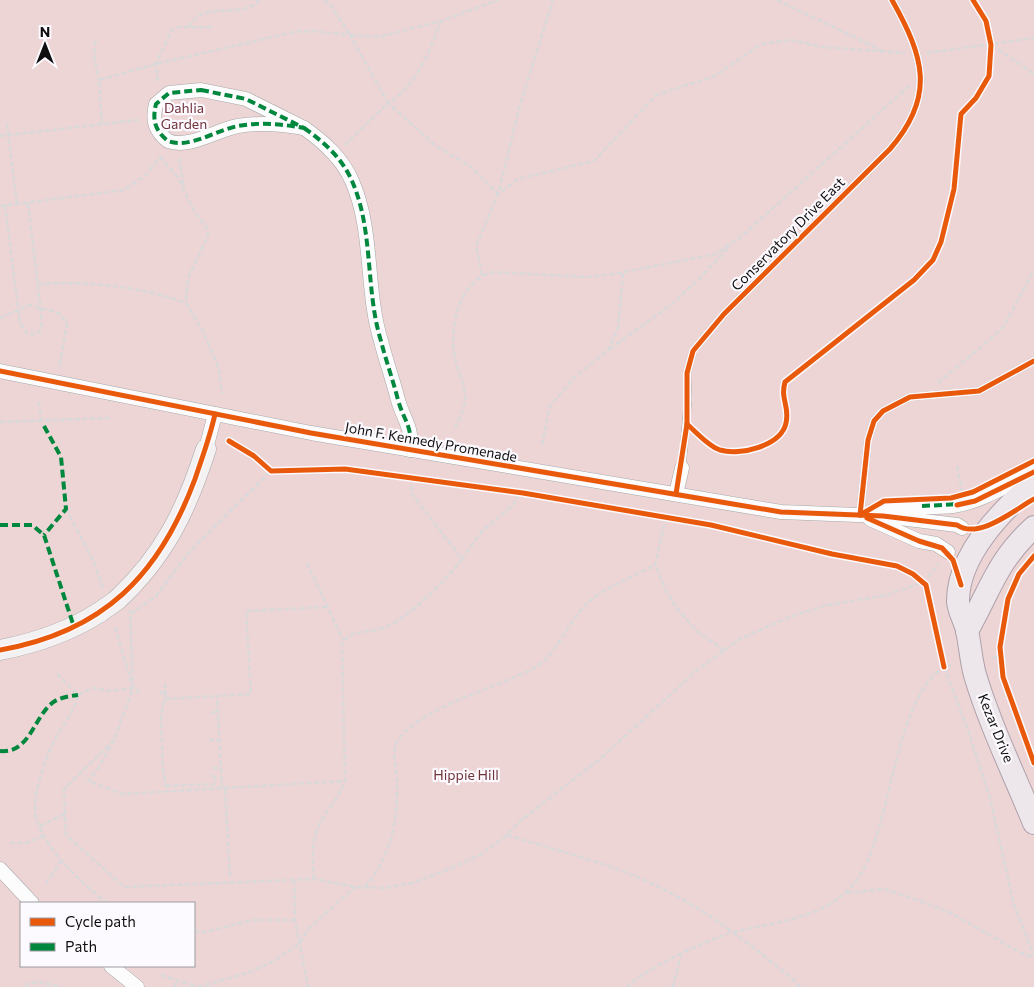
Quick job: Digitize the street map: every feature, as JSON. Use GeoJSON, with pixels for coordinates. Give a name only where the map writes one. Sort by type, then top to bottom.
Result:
{"type":"FeatureCollection","features":[{"type":"Feature","properties":{"kind":"main road","name":"Kezar Drive"},"geometry":{"type":"LineString","coordinates":[[1034,483],[997,516],[972,554],[961,585],[958,602],[968,631],[971,661],[979,687],[1034,822]]}},
{"type":"Feature","properties":{"kind":"main road"},"geometry":{"type":"LineString","coordinates":[[968,631],[1000,566],[1016,544],[1034,527]]}},
{"type":"Feature","properties":{"kind":"street"},"geometry":{"type":"LineString","coordinates":[[304,128],[278,124],[250,124],[176,144],[161,136],[154,121],[154,113],[161,98],[178,91],[202,90],[231,94],[262,106],[304,128],[335,154],[351,180],[361,209],[373,308],[398,400],[412,434],[410,450]]}},
{"type":"Feature","properties":{"kind":"street","name":"John F. Kennedy Promenade"},"geometry":{"type":"LineString","coordinates":[[0,371],[215,414],[410,450],[781,512],[860,515],[930,521],[957,525],[962,528]]}},
{"type":"Feature","properties":{"kind":"street"},"geometry":{"type":"LineString","coordinates":[[0,650],[52,637],[120,603],[170,538],[206,449],[215,414]]}},
{"type":"Feature","properties":{"kind":"street","name":"Conservatory Drive East"},"geometry":{"type":"LineString","coordinates":[[676,494],[682,468]]}},
{"type":"Feature","properties":{"kind":"street","name":"John F. Kennedy Promenade"},"geometry":{"type":"LineString","coordinates":[[860,515],[885,508],[944,507],[963,497],[980,499],[1034,472]]}},
{"type":"Feature","properties":{"kind":"street"},"geometry":{"type":"LineString","coordinates":[[860,515],[884,501],[901,499]]}},
{"type":"Feature","properties":{"kind":"street","name":"John F. Kennedy Promenade"},"geometry":{"type":"LineString","coordinates":[[860,515],[919,541],[936,544],[945,557]]}},
{"type":"Feature","properties":{"kind":"street"},"geometry":{"type":"LineString","coordinates":[[0,869],[31,902]]}},
{"type":"Feature","properties":{"kind":"street"},"geometry":{"type":"LineString","coordinates":[[112,967],[138,987]]}},
{"type":"Feature","properties":{"kind":"lane","name":"Conservatory Drive East"},"geometry":{"type":"LineString","coordinates":[[682,468],[688,400],[687,373],[693,351],[724,314],[900,138],[915,112],[920,98],[921,76],[909,39],[892,0]]}},
{"type":"Feature","properties":{"kind":"lane"},"geometry":{"type":"LineString","coordinates":[[860,515],[868,440],[874,421],[882,411],[897,402],[927,394],[962,394],[979,391],[1034,361]]}},
{"type":"Feature","properties":{"kind":"path"},"geometry":{"type":"LineString","coordinates":[[189,27],[193,18],[203,11],[243,11],[258,0]]}},
{"type":"Feature","properties":{"kind":"path"},"geometry":{"type":"LineString","coordinates":[[324,0],[332,7],[350,35],[388,103],[436,146],[470,166],[498,194]]}},
{"type":"Feature","properties":{"kind":"path"},"geometry":{"type":"LineString","coordinates":[[99,80],[156,64],[294,32],[313,31],[379,37],[441,20],[498,0]]}},
{"type":"Feature","properties":{"kind":"path"},"geometry":{"type":"LineString","coordinates":[[482,275],[476,246],[498,194],[520,105],[554,0]]}},
{"type":"Feature","properties":{"kind":"path"},"geometry":{"type":"LineString","coordinates":[[777,0],[882,51]]}},
{"type":"Feature","properties":{"kind":"path"},"geometry":{"type":"LineString","coordinates":[[335,154],[395,98],[422,68],[441,20]]}},
{"type":"Feature","properties":{"kind":"path"},"geometry":{"type":"LineString","coordinates":[[158,81],[156,64],[171,31],[178,27],[214,27]]}},
{"type":"Feature","properties":{"kind":"path"},"geometry":{"type":"LineString","coordinates":[[923,54],[1034,38]]}},
{"type":"Feature","properties":{"kind":"path"},"geometry":{"type":"LineString","coordinates":[[498,194],[518,178],[594,161],[656,96],[715,76],[761,44],[791,40],[822,47],[905,53]]}},
{"type":"Feature","properties":{"kind":"path"},"geometry":{"type":"LineString","coordinates":[[97,42],[95,42],[94,57],[99,80],[102,124]]}},
{"type":"Feature","properties":{"kind":"path"},"geometry":{"type":"LineString","coordinates":[[991,45],[1034,74]]}},
{"type":"Feature","properties":{"kind":"path"},"geometry":{"type":"LineString","coordinates":[[542,445],[550,406],[574,378],[608,350],[672,304],[735,241],[921,76]]}},
{"type":"Feature","properties":{"kind":"path"},"geometry":{"type":"LineString","coordinates":[[0,136],[138,120]]}},
{"type":"Feature","properties":{"kind":"path"},"geometry":{"type":"LineString","coordinates":[[7,124],[17,204]]}},
{"type":"Feature","properties":{"kind":"path"},"geometry":{"type":"LineString","coordinates":[[0,206],[124,190],[145,176],[160,157],[176,144],[185,190]]}},
{"type":"Feature","properties":{"kind":"path"},"geometry":{"type":"LineString","coordinates":[[160,157],[179,178],[194,210],[207,228],[208,236],[188,278],[186,303],[202,329],[219,369],[222,394]]}},
{"type":"Feature","properties":{"kind":"path"},"geometry":{"type":"LineString","coordinates":[[5,205],[18,312],[22,328],[27,334],[32,334],[40,331],[41,309],[28,202]]}},
{"type":"Feature","properties":{"kind":"path"},"geometry":{"type":"LineString","coordinates":[[454,428],[465,400],[464,384],[455,360],[453,326],[467,290],[482,275],[493,272],[586,277],[623,272],[716,254],[735,241]]}},
{"type":"Feature","properties":{"kind":"path"},"geometry":{"type":"LineString","coordinates":[[927,394],[1002,329],[1034,270]]}},
{"type":"Feature","properties":{"kind":"path"},"geometry":{"type":"LineString","coordinates":[[608,350],[618,328],[623,272]]}},
{"type":"Feature","properties":{"kind":"path"},"geometry":{"type":"LineString","coordinates":[[38,284],[70,283],[110,286],[149,292],[186,303]]}},
{"type":"Feature","properties":{"kind":"path"},"geometry":{"type":"LineString","coordinates":[[0,318],[4,314],[18,312],[22,307],[30,305],[61,315],[67,324],[66,335],[62,344],[58,382]]}},
{"type":"Feature","properties":{"kind":"path"},"geometry":{"type":"LineString","coordinates":[[39,402],[41,420],[44,426]]}},
{"type":"Feature","properties":{"kind":"path"},"geometry":{"type":"LineString","coordinates":[[0,422],[109,418]]}},
{"type":"Feature","properties":{"kind":"path"},"geometry":{"type":"LineString","coordinates":[[265,466],[271,471],[280,471]]}},
{"type":"Feature","properties":{"kind":"path"},"geometry":{"type":"LineString","coordinates":[[957,466],[963,497]]}},
{"type":"Feature","properties":{"kind":"path"},"geometry":{"type":"LineString","coordinates":[[120,603],[156,596],[190,551],[271,471]]}},
{"type":"Feature","properties":{"kind":"path"},"geometry":{"type":"LineString","coordinates":[[402,477],[415,479],[411,493],[462,559]]}},
{"type":"Feature","properties":{"kind":"path"},"geometry":{"type":"LineString","coordinates":[[314,879],[312,851],[317,829],[339,796],[345,781],[341,662],[341,648],[344,641],[352,633],[383,628],[404,614],[448,577],[482,531],[513,505],[521,493],[510,492]]}},
{"type":"Feature","properties":{"kind":"path"},"geometry":{"type":"LineString","coordinates":[[66,510],[94,562],[120,603],[133,688],[114,740],[99,767],[88,781],[122,794],[345,781]]}},
{"type":"Feature","properties":{"kind":"path"},"geometry":{"type":"LineString","coordinates":[[656,515],[675,519]]}},
{"type":"Feature","properties":{"kind":"path"},"geometry":{"type":"LineString","coordinates":[[666,517],[655,565],[667,592],[679,611],[699,633],[725,650]]}},
{"type":"Feature","properties":{"kind":"path"},"geometry":{"type":"LineString","coordinates":[[114,740],[64,789],[64,814],[66,835],[124,887],[314,879],[356,887],[386,888],[419,881],[480,855],[507,835],[520,821],[600,759],[696,671],[740,639],[787,618],[823,606],[887,595],[925,584],[945,557]]}},
{"type":"Feature","properties":{"kind":"path"},"geometry":{"type":"LineString","coordinates":[[307,563],[344,641]]}},
{"type":"Feature","properties":{"kind":"path"},"geometry":{"type":"LineString","coordinates":[[365,887],[377,873],[393,839],[396,816],[396,745],[405,733],[446,707],[535,668],[557,646],[574,618],[592,599],[655,565]]}},
{"type":"Feature","properties":{"kind":"path"},"geometry":{"type":"LineString","coordinates":[[918,578],[925,584]]}},
{"type":"Feature","properties":{"kind":"path"},"geometry":{"type":"LineString","coordinates":[[165,683],[166,699],[251,694],[246,611],[328,606]]}},
{"type":"Feature","properties":{"kind":"path"},"geometry":{"type":"LineString","coordinates":[[115,627],[133,688],[139,692]]}},
{"type":"Feature","properties":{"kind":"path"},"geometry":{"type":"LineString","coordinates":[[1000,647],[1002,659]]}},
{"type":"Feature","properties":{"kind":"path"},"geometry":{"type":"LineString","coordinates":[[992,658],[1002,659],[1010,653]]}},
{"type":"Feature","properties":{"kind":"path"},"geometry":{"type":"LineString","coordinates":[[942,661],[968,730],[990,798],[1014,905],[1034,956]]}},
{"type":"Feature","properties":{"kind":"path"},"geometry":{"type":"LineString","coordinates":[[627,987],[635,978],[732,932],[781,923],[827,908],[847,893],[865,870],[875,846],[902,738],[917,698],[934,673],[951,666]]}},
{"type":"Feature","properties":{"kind":"path"},"geometry":{"type":"LineString","coordinates":[[57,674],[78,695]]}},
{"type":"Feature","properties":{"kind":"path"},"geometry":{"type":"LineString","coordinates":[[78,695],[93,688],[108,691],[133,688]]}},
{"type":"Feature","properties":{"kind":"path"},"geometry":{"type":"LineString","coordinates":[[160,693],[166,692]]}},
{"type":"Feature","properties":{"kind":"path"},"geometry":{"type":"LineString","coordinates":[[166,692],[163,715],[162,755],[167,791]]}},
{"type":"Feature","properties":{"kind":"path"},"geometry":{"type":"LineString","coordinates":[[78,695],[74,711],[57,734],[42,767],[35,811],[43,836],[62,860],[94,893],[106,902]]}},
{"type":"Feature","properties":{"kind":"path"},"geometry":{"type":"LineString","coordinates":[[217,696],[230,877]]}},
{"type":"Feature","properties":{"kind":"path"},"geometry":{"type":"LineString","coordinates":[[210,713],[218,712]]}},
{"type":"Feature","properties":{"kind":"path"},"geometry":{"type":"LineString","coordinates":[[209,740],[219,740]]}},
{"type":"Feature","properties":{"kind":"path"},"geometry":{"type":"LineString","coordinates":[[162,745],[167,744]]}},
{"type":"Feature","properties":{"kind":"path"},"geometry":{"type":"LineString","coordinates":[[213,768],[221,768]]}},
{"type":"Feature","properties":{"kind":"path"},"geometry":{"type":"LineString","coordinates":[[166,786],[215,784],[215,775],[211,776]]}},
{"type":"Feature","properties":{"kind":"path"},"geometry":{"type":"LineString","coordinates":[[40,826],[64,814]]}},
{"type":"Feature","properties":{"kind":"path"},"geometry":{"type":"LineString","coordinates":[[507,835],[637,877],[686,901],[718,920],[762,954],[800,987]]}},
{"type":"Feature","properties":{"kind":"path"},"geometry":{"type":"LineString","coordinates":[[10,843],[27,843],[43,836]]}},
{"type":"Feature","properties":{"kind":"path"},"geometry":{"type":"LineString","coordinates":[[46,883],[62,860]]}},
{"type":"Feature","properties":{"kind":"path"},"geometry":{"type":"LineString","coordinates":[[294,880],[295,920],[308,987]]}},
{"type":"Feature","properties":{"kind":"path"},"geometry":{"type":"LineString","coordinates":[[161,975],[198,987],[247,972],[274,961],[299,944],[309,928],[356,887]]}},
{"type":"Feature","properties":{"kind":"path"},"geometry":{"type":"LineString","coordinates":[[847,893],[884,890],[912,898],[951,913],[1021,953],[1034,956]]}},
{"type":"Feature","properties":{"kind":"path"},"geometry":{"type":"LineString","coordinates":[[195,931],[206,932],[252,920],[295,920]]}},
{"type":"Feature","properties":{"kind":"path"},"geometry":{"type":"LineString","coordinates":[[672,987],[681,955]]}},
{"type":"Feature","properties":{"kind":"path"},"geometry":{"type":"LineString","coordinates":[[174,987],[178,981]]}},
{"type":"Feature","properties":{"kind":"path"},"geometry":{"type":"LineString","coordinates":[[26,987],[27,984],[40,982],[60,987]]}},
{"type":"Feature","properties":{"kind":"green space"},"geometry":{"type":"Polygon","coordinates":[[[0,0],[1034,0],[1034,987],[0,987],[0,0]]]}},
{"type":"Feature","properties":{"kind":"marked path"},"geometry":{"type":"LineString","coordinates":[[201,90],[246,99],[304,128],[287,125],[255,124],[230,128],[185,143],[168,141],[157,129],[154,115],[156,104],[169,93],[201,90]]}},
{"type":"Feature","properties":{"kind":"marked path"},"geometry":{"type":"LineString","coordinates":[[304,128],[319,139],[338,158],[348,173],[359,200],[367,240],[376,321],[398,400],[409,430],[410,450]]}},
{"type":"Feature","properties":{"kind":"marked path"},"geometry":{"type":"LineString","coordinates":[[44,426],[61,457],[66,509],[44,535]]}},
{"type":"Feature","properties":{"kind":"marked path"},"geometry":{"type":"LineString","coordinates":[[922,506],[961,504]]}},
{"type":"Feature","properties":{"kind":"marked path"},"geometry":{"type":"LineString","coordinates":[[0,525],[32,525],[44,535],[74,627]]}},
{"type":"Feature","properties":{"kind":"marked path"},"geometry":{"type":"LineString","coordinates":[[0,751],[10,750],[19,746],[48,707],[55,701],[78,695]]}},
{"type":"Feature","properties":{"kind":"cycle path"},"geometry":{"type":"LineString","coordinates":[[676,494],[687,424],[687,373],[693,351],[724,314],[890,149],[905,130],[914,111],[919,94],[918,58],[912,40],[892,0]]}},
{"type":"Feature","properties":{"kind":"cycle path"},"geometry":{"type":"LineString","coordinates":[[687,424],[707,442],[720,450],[728,452],[738,452],[759,447],[776,438],[783,431],[787,417],[784,394],[785,382],[914,280],[933,260],[941,242],[954,189],[961,114],[976,98],[989,76],[991,45],[986,21],[973,0]]}},
{"type":"Feature","properties":{"kind":"cycle path"},"geometry":{"type":"LineString","coordinates":[[860,515],[868,440],[874,421],[883,411],[910,397],[979,391],[1034,361]]}},
{"type":"Feature","properties":{"kind":"cycle path"},"geometry":{"type":"LineString","coordinates":[[0,371],[311,433],[781,512],[883,516],[976,529],[996,522],[1034,499]]}},
{"type":"Feature","properties":{"kind":"cycle path"},"geometry":{"type":"LineString","coordinates":[[0,650],[36,641],[69,629],[97,614],[123,594],[145,571],[164,544],[181,513],[195,479],[215,414]]}},
{"type":"Feature","properties":{"kind":"cycle path"},"geometry":{"type":"LineString","coordinates":[[229,441],[254,456],[271,471],[345,469],[523,493],[711,525],[832,554],[897,566],[913,574],[926,585],[944,667]]}},
{"type":"Feature","properties":{"kind":"cycle path"},"geometry":{"type":"LineString","coordinates":[[860,515],[884,501],[951,498],[973,492],[1034,461]]}},
{"type":"Feature","properties":{"kind":"cycle path"},"geometry":{"type":"LineString","coordinates":[[957,505],[975,501],[1034,472]]}},
{"type":"Feature","properties":{"kind":"cycle path"},"geometry":{"type":"LineString","coordinates":[[867,518],[919,541],[942,548],[953,560],[961,585]]}},
{"type":"Feature","properties":{"kind":"cycle path"},"geometry":{"type":"LineString","coordinates":[[1034,556],[1019,574],[1008,599],[1000,647],[1003,677],[1034,763]]}},
{"type":"Feature","properties":{"kind":"park label","name":"Dahlia Garden"},"geometry":{"type":"Point","coordinates":[184,116]}},
{"type":"Feature","properties":{"kind":"park label","name":"Hippie Hill"},"geometry":{"type":"Point","coordinates":[466,775]}}]}
